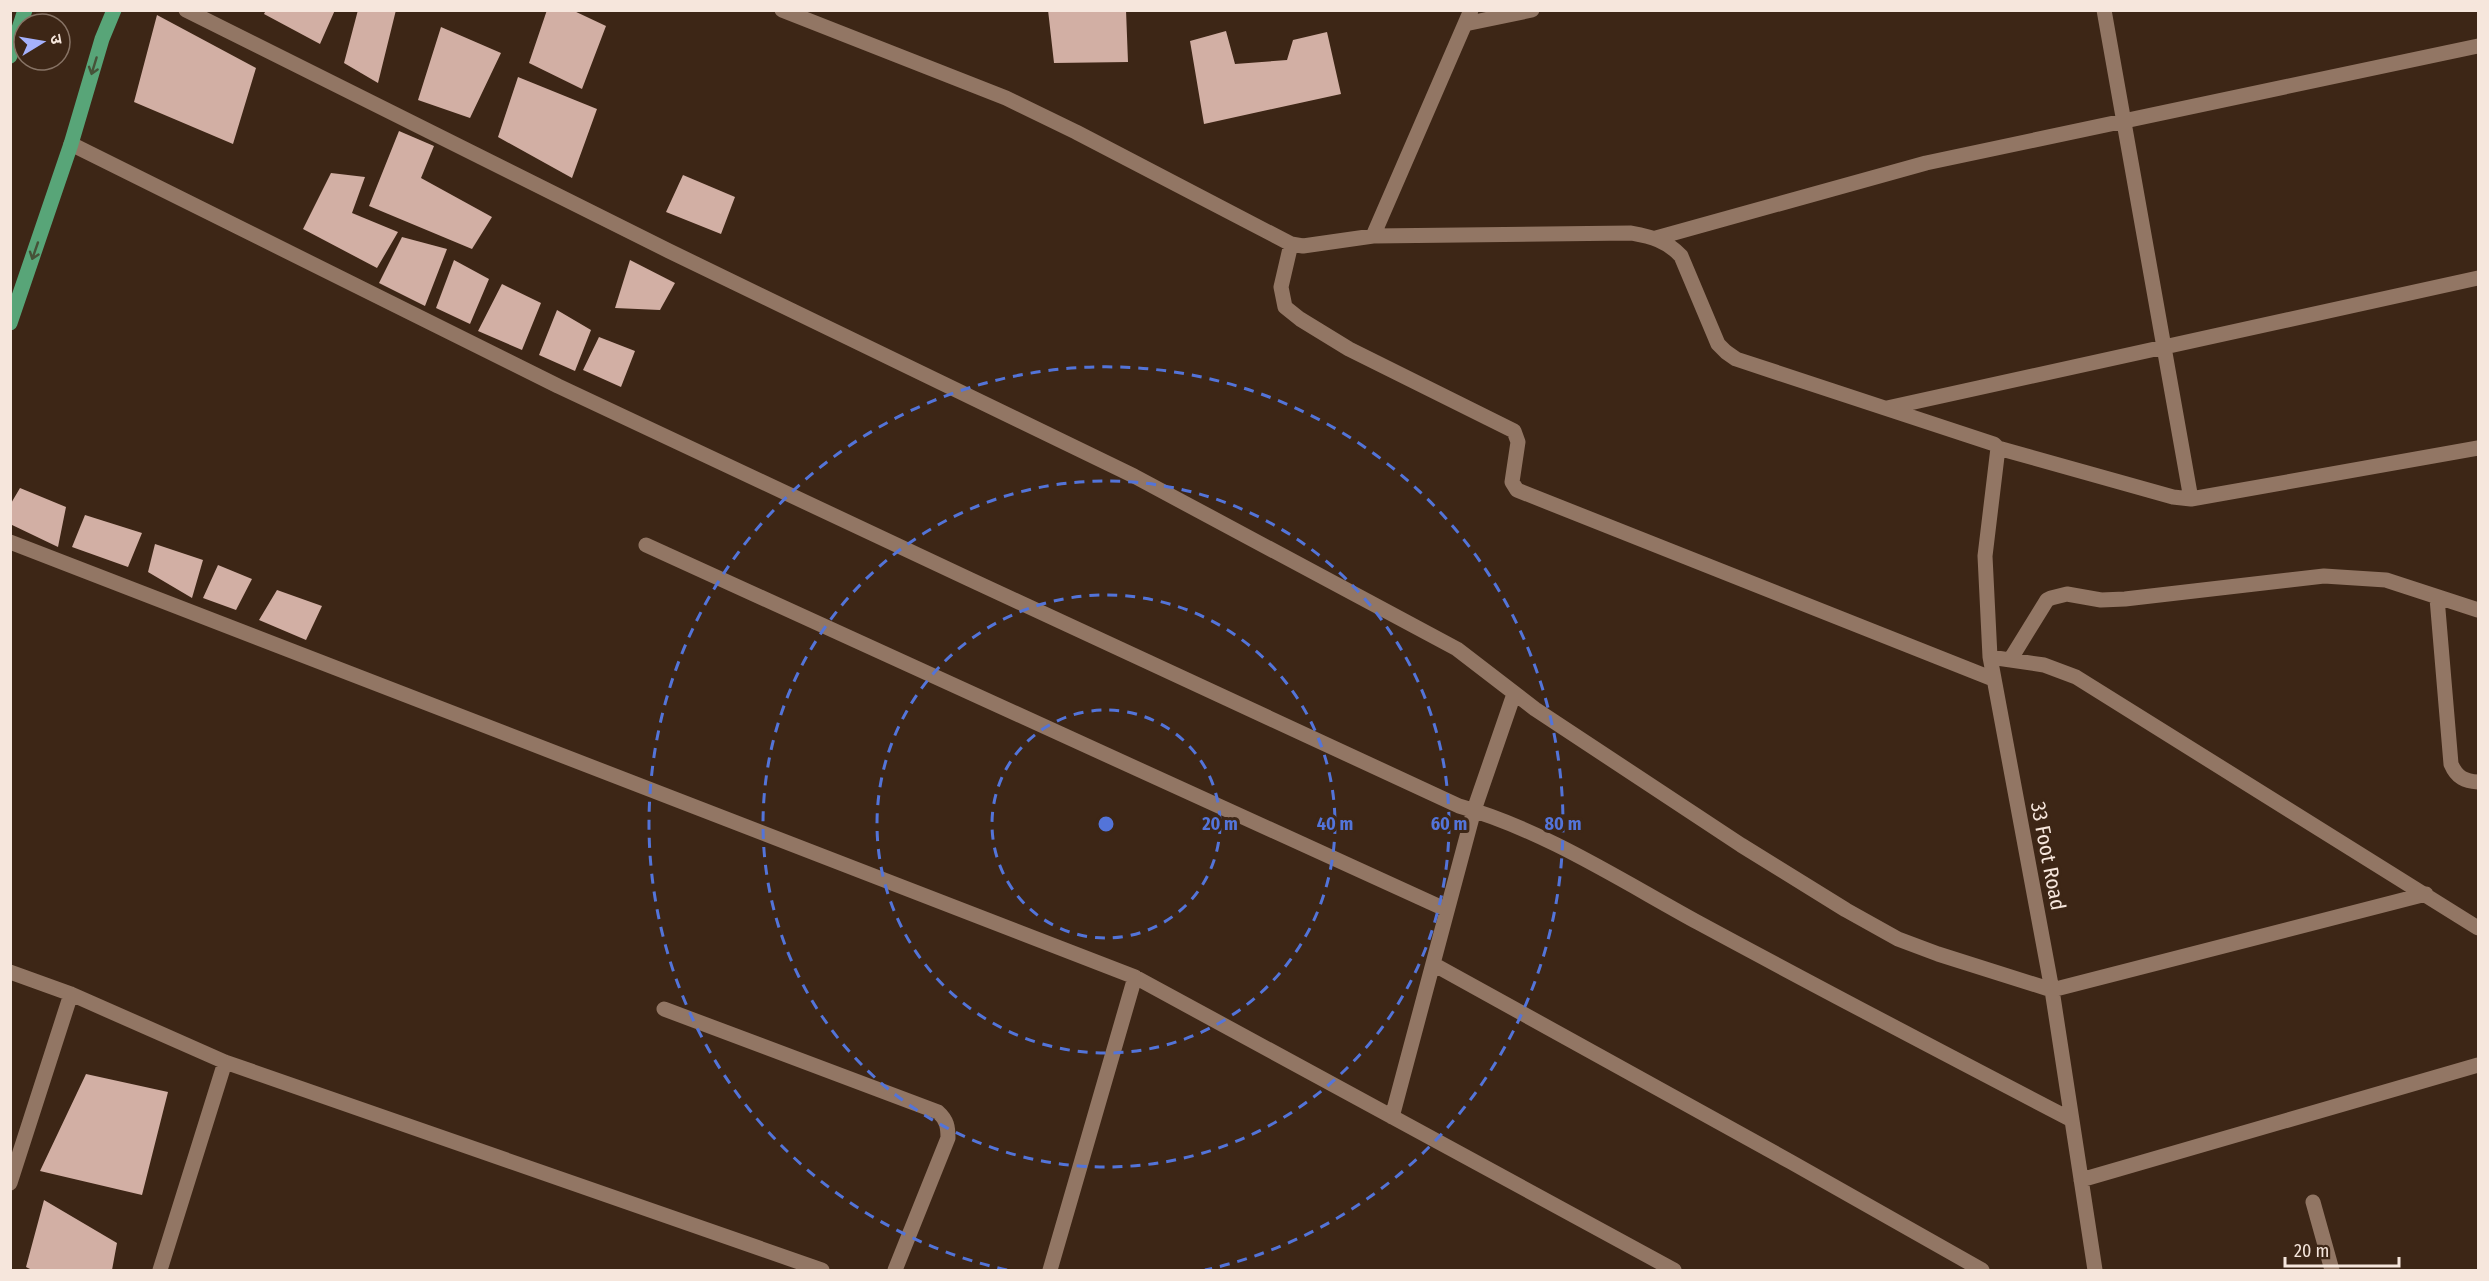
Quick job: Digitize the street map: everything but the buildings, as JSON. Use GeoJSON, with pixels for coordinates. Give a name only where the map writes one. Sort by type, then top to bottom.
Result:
{"type":"FeatureCollection","features":[{"type":"Feature","properties":{"kind":"main road"},"geometry":{"type":"LineString","coordinates":[[10,323],[71,144],[102,39],[114,10]]}},
{"type":"Feature","properties":{"kind":"main road"},"geometry":{"type":"LineString","coordinates":[[10,56],[24,11]]}},
{"type":"Feature","properties":{"kind":"street"},"geometry":{"type":"LineString","coordinates":[[186,10],[680,256],[1134,476],[1457,649],[1514,694],[1741,845],[1846,910],[1898,939],[2052,990],[2426,894]]}},
{"type":"Feature","properties":{"kind":"street"},"geometry":{"type":"LineString","coordinates":[[782,10],[1006,98],[1292,244],[1304,246],[1373,236],[1631,233],[1656,238],[1671,246],[1681,256],[1718,344],[1736,358],[1994,444],[1998,448],[2173,497],[2192,499],[2478,448]]}},
{"type":"Feature","properties":{"kind":"street"},"geometry":{"type":"LineString","coordinates":[[1373,236],[1468,17],[1532,10]]}},
{"type":"Feature","properties":{"kind":"street"},"geometry":{"type":"LineString","coordinates":[[2104,10],[2192,499]]}},
{"type":"Feature","properties":{"kind":"street"},"geometry":{"type":"LineString","coordinates":[[1656,238],[1926,163],[2478,46]]}},
{"type":"Feature","properties":{"kind":"street"},"geometry":{"type":"LineString","coordinates":[[71,144],[558,386],[1460,806],[1491,815],[1562,849],[2072,1120]]}},
{"type":"Feature","properties":{"kind":"street"},"geometry":{"type":"LineString","coordinates":[[1292,244],[1281,287],[1285,307],[1300,319],[1349,349],[1514,431],[1518,442],[1512,482],[1517,490],[1994,679]]}},
{"type":"Feature","properties":{"kind":"street"},"geometry":{"type":"LineString","coordinates":[[1885,408],[2478,278]]}},
{"type":"Feature","properties":{"kind":"street","name":"33 Foot Road"},"geometry":{"type":"LineString","coordinates":[[1998,448],[1985,556],[1990,657],[2052,990],[2095,1270]]}},
{"type":"Feature","properties":{"kind":"street"},"geometry":{"type":"LineString","coordinates":[[10,542],[1135,977],[1674,1270]]}},
{"type":"Feature","properties":{"kind":"street"},"geometry":{"type":"LineString","coordinates":[[646,545],[1448,910]]}},
{"type":"Feature","properties":{"kind":"street"},"geometry":{"type":"LineString","coordinates":[[2010,660],[2047,600],[2061,595],[2101,600],[2119,599],[2324,576],[2386,580],[2478,610]]}},
{"type":"Feature","properties":{"kind":"street"},"geometry":{"type":"LineString","coordinates":[[2437,598],[2451,764],[2455,773],[2460,777],[2466,781],[2478,782]]}},
{"type":"Feature","properties":{"kind":"street"},"geometry":{"type":"LineString","coordinates":[[1990,657],[2044,665],[2076,677],[2478,928]]}},
{"type":"Feature","properties":{"kind":"street"},"geometry":{"type":"LineString","coordinates":[[1392,1117],[1474,810],[1514,694]]}},
{"type":"Feature","properties":{"kind":"street"},"geometry":{"type":"LineString","coordinates":[[1433,964],[1982,1270]]}},
{"type":"Feature","properties":{"kind":"street"},"geometry":{"type":"LineString","coordinates":[[10,972],[71,994],[225,1062],[818,1270]]}},
{"type":"Feature","properties":{"kind":"street"},"geometry":{"type":"LineString","coordinates":[[1050,1270],[1135,977]]}},
{"type":"Feature","properties":{"kind":"street"},"geometry":{"type":"LineString","coordinates":[[10,1183],[71,994]]}},
{"type":"Feature","properties":{"kind":"street"},"geometry":{"type":"LineString","coordinates":[[664,1009],[938,1112],[944,1117],[948,1127],[948,1138],[895,1270]]}},
{"type":"Feature","properties":{"kind":"street"},"geometry":{"type":"LineString","coordinates":[[160,1270],[225,1062]]}},
{"type":"Feature","properties":{"kind":"street"},"geometry":{"type":"LineString","coordinates":[[2081,1180],[2478,1065]]}},
{"type":"Feature","properties":{"kind":"street"},"geometry":{"type":"LineString","coordinates":[[2313,1202],[2332,1270]]}}]}
